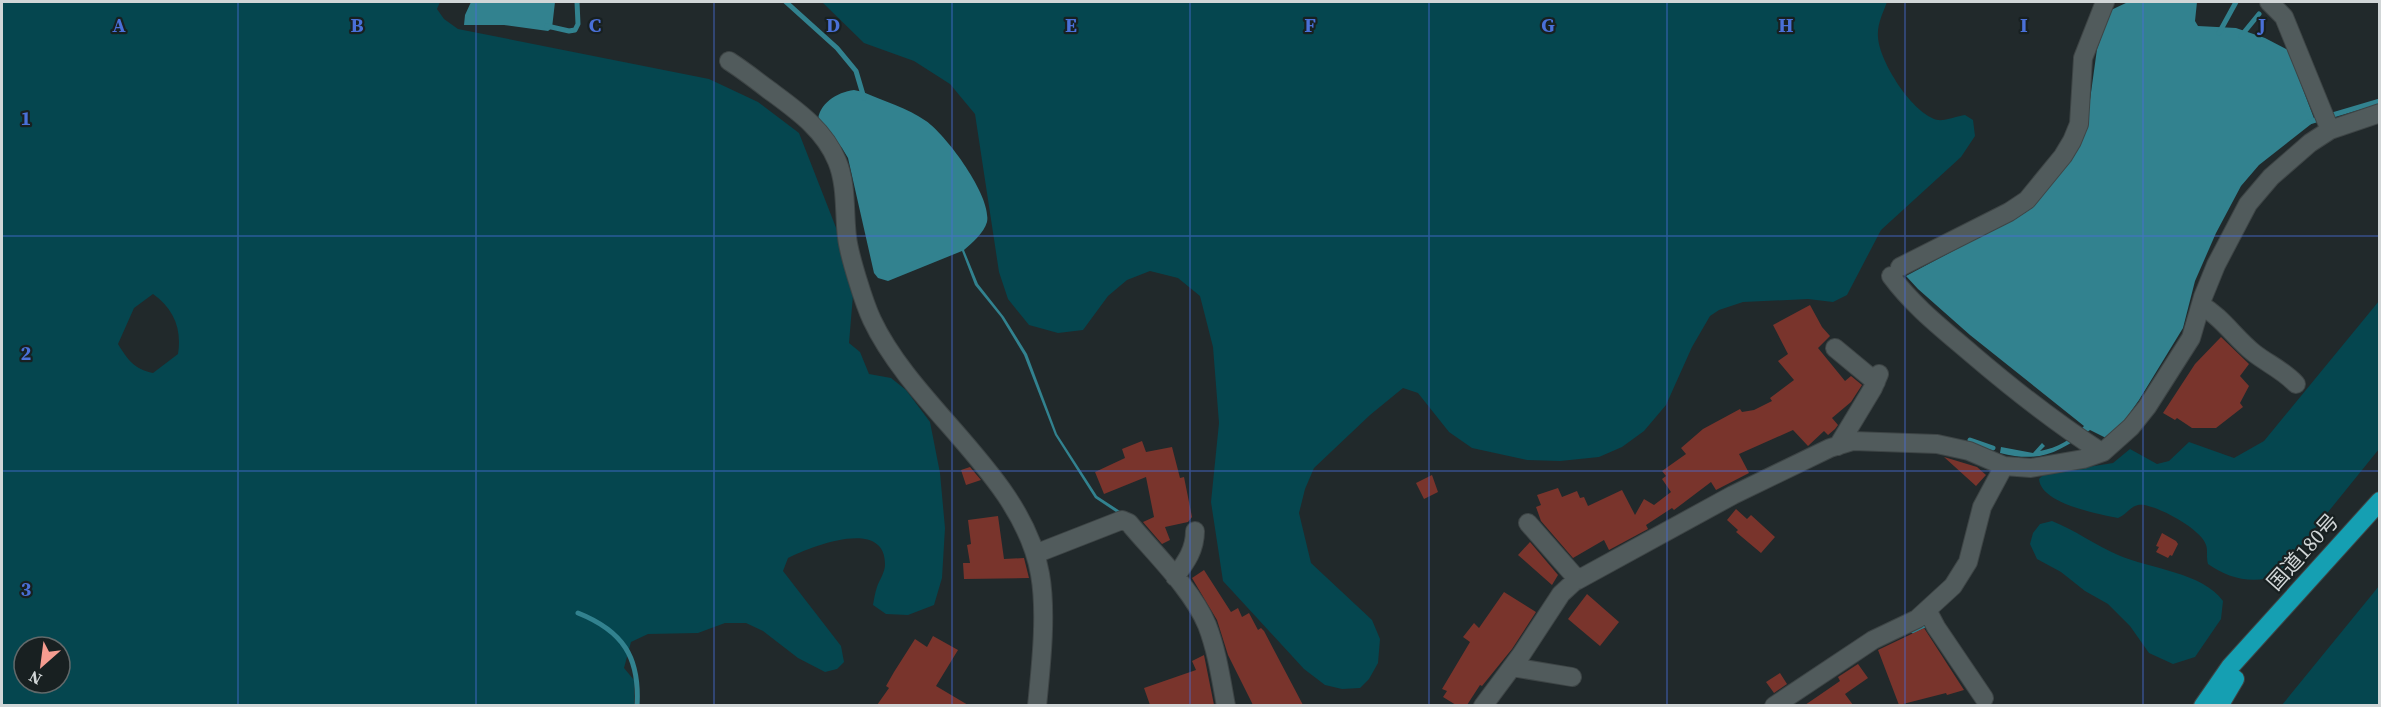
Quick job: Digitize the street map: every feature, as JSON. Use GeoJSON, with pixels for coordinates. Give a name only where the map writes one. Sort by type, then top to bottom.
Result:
{"type":"FeatureCollection","features":[{"type":"Feature","properties":{"kind":"highway","name":"国道180号"},"geometry":{"type":"LineString","coordinates":[[2203,705],[2230,667],[2379,501]]}},
{"type":"Feature","properties":{"kind":"highway","name":"国道180号"},"geometry":{"type":"LineString","coordinates":[[2219,705],[2261,633]]}},
{"type":"Feature","properties":{"kind":"street"},"geometry":{"type":"LineString","coordinates":[[2101,452],[2017,392],[1924,314],[1895,271],[2009,212],[2027,200],[2063,156],[2079,124],[2083,58],[2104,2]]}},
{"type":"Feature","properties":{"kind":"street"},"geometry":{"type":"LineString","coordinates":[[2270,2],[2284,17],[2330,130]]}},
{"type":"Feature","properties":{"kind":"street"},"geometry":{"type":"LineString","coordinates":[[729,61],[803,115],[827,144],[837,162],[842,180],[848,241],[872,320],[905,372],[1003,490],[1025,530],[1035,554],[1043,597],[1037,705]]}},
{"type":"Feature","properties":{"kind":"street"},"geometry":{"type":"LineString","coordinates":[[1483,705],[1562,594],[1578,580],[1733,495],[1838,446],[1853,441],[1937,444],[1969,451],[2004,466],[2031,468],[2083,459],[2101,452],[2131,427],[2147,407],[2191,338],[2200,305],[2216,265],[2248,204],[2285,164],[2330,130],[2379,113]]}},
{"type":"Feature","properties":{"kind":"street"},"geometry":{"type":"LineString","coordinates":[[2200,305],[2220,319],[2252,351],[2285,373],[2296,384]]}},
{"type":"Feature","properties":{"kind":"street"},"geometry":{"type":"LineString","coordinates":[[1835,348],[1878,378],[1838,446]]}},
{"type":"Feature","properties":{"kind":"street"},"geometry":{"type":"LineString","coordinates":[[1774,705],[1873,640],[1917,619],[1953,586],[1962,573],[1973,545],[1982,507],[2004,466]]}},
{"type":"Feature","properties":{"kind":"street"},"geometry":{"type":"LineString","coordinates":[[1035,554],[1125,520],[1175,577],[1206,623],[1213,642],[1226,705]]}},
{"type":"Feature","properties":{"kind":"street"},"geometry":{"type":"LineString","coordinates":[[1528,523],[1578,580]]}},
{"type":"Feature","properties":{"kind":"street"},"geometry":{"type":"LineString","coordinates":[[1175,577],[1189,558],[1195,544],[1195,531]]}},
{"type":"Feature","properties":{"kind":"street"},"geometry":{"type":"LineString","coordinates":[[1927,610],[1984,698]]}},
{"type":"Feature","properties":{"kind":"street"},"geometry":{"type":"LineString","coordinates":[[1512,667],[1572,677]]}},
{"type":"Feature","properties":{"kind":"shaded area"},"geometry":{"type":"Polygon","coordinates":[[[2,2],[440,2],[437,9],[444,19],[458,29],[709,79],[758,102],[799,133],[842,243],[854,283],[849,343],[860,352],[869,374],[891,378],[906,390],[930,422],[940,473],[945,528],[942,578],[934,605],[908,615],[886,614],[873,605],[885,565],[882,550],[873,542],[861,538],[829,542],[788,558],[783,571],[841,646],[844,662],[837,669],[825,672],[798,658],[763,631],[746,623],[725,623],[698,633],[648,634],[631,642],[624,668],[634,680],[634,705],[2,705],[2,2]],[[153,294],[134,308],[118,344],[132,363],[153,373],[178,354],[179,345],[175,320],[153,294]]]}},
{"type":"Feature","properties":{"kind":"shaded area"},"geometry":{"type":"Polygon","coordinates":[[[471,2],[555,2],[552,28],[548,31],[504,25],[464,25],[465,15],[471,2]]]}},
{"type":"Feature","properties":{"kind":"shaded area"},"geometry":{"type":"Polygon","coordinates":[[[822,2],[1887,2],[1879,23],[1878,37],[1884,59],[1899,86],[1908,98],[1928,116],[1941,120],[1965,115],[1973,120],[1975,136],[1961,157],[1881,230],[1847,295],[1833,302],[1808,299],[1743,302],[1719,310],[1710,316],[1692,347],[1666,405],[1644,431],[1622,447],[1599,457],[1560,461],[1527,460],[1472,448],[1449,432],[1418,393],[1403,388],[1370,415],[1314,468],[1305,489],[1299,513],[1311,563],[1372,620],[1380,639],[1378,663],[1369,679],[1360,688],[1342,689],[1325,685],[1304,669],[1223,581],[1211,502],[1219,423],[1213,347],[1200,296],[1178,278],[1150,271],[1127,280],[1108,296],[1083,330],[1058,333],[1029,325],[1008,299],[999,272],[975,114],[950,84],[914,61],[864,43],[822,2]]]}},
{"type":"Feature","properties":{"kind":"shaded area"},"geometry":{"type":"Polygon","coordinates":[[[2128,2],[2197,2],[2195,21],[2198,26],[2236,28],[2265,38],[2288,50],[2315,121],[2259,165],[2241,186],[2216,233],[2195,281],[2183,328],[2122,424],[2106,438],[2090,430],[2068,445],[2048,454],[2026,457],[2000,453],[2001,447],[2033,453],[2042,443],[2045,446],[2040,451],[2052,448],[2070,439],[2084,426],[1970,335],[1906,276],[2026,212],[2074,156],[2086,129],[2097,49],[2111,10],[2128,2]]]}},
{"type":"Feature","properties":{"kind":"shaded area"},"geometry":{"type":"Polygon","coordinates":[[[854,90],[919,116],[935,128],[966,167],[987,211],[987,222],[983,230],[964,250],[978,284],[1004,317],[1027,354],[1057,434],[1097,496],[1120,511],[1119,514],[1095,498],[1055,435],[1024,355],[1001,317],[975,285],[962,251],[888,281],[878,278],[874,273],[848,158],[818,122],[825,104],[841,93],[854,90]]]}},
{"type":"Feature","properties":{"kind":"shaded area"},"geometry":{"type":"Polygon","coordinates":[[[2379,301],[2379,449],[2278,574],[2269,578],[2251,580],[2216,569],[2208,564],[2203,539],[2165,512],[2138,505],[2118,518],[2072,506],[2050,495],[2042,488],[2039,479],[2044,474],[2113,463],[2130,449],[2157,464],[2169,461],[2189,442],[2234,458],[2264,441],[2379,301]]]}},
{"type":"Feature","properties":{"kind":"shaded area"},"geometry":{"type":"Polygon","coordinates":[[[2052,521],[2118,555],[2189,577],[2214,591],[2223,601],[2221,619],[2195,657],[2173,664],[2149,653],[2130,626],[2108,604],[2085,591],[2061,572],[2037,559],[2030,544],[2033,533],[2040,524],[2052,521]]]}},
{"type":"Feature","properties":{"kind":"shaded area"},"geometry":{"type":"Polygon","coordinates":[[[2379,586],[2379,705],[2282,705],[2379,586]]]}},
{"type":"Feature","properties":{"kind":"building"},"geometry":{"type":"Polygon","coordinates":[[[1810,305],[1822,327],[1830,336],[1818,348],[1845,381],[1851,376],[1862,385],[1851,402],[1832,418],[1838,425],[1835,429],[1828,435],[1824,431],[1808,446],[1793,430],[1739,454],[1749,473],[1716,490],[1711,482],[1674,510],[1672,508],[1646,525],[1648,529],[1609,550],[1604,540],[1573,558],[1541,521],[1536,507],[1541,505],[1537,495],[1558,488],[1562,497],[1577,491],[1580,498],[1584,497],[1588,506],[1622,490],[1635,515],[1644,499],[1654,505],[1671,492],[1662,479],[1666,476],[1662,471],[1686,454],[1681,448],[1703,429],[1740,409],[1742,412],[1754,410],[1772,401],[1770,398],[1794,380],[1778,361],[1788,354],[1773,325],[1810,305]]]}},
{"type":"Feature","properties":{"kind":"building"},"geometry":{"type":"Polygon","coordinates":[[[2221,337],[2249,364],[2240,376],[2249,386],[2240,403],[2243,407],[2216,428],[2192,428],[2177,418],[2175,420],[2163,413],[2195,364],[2221,337]]]}},
{"type":"Feature","properties":{"kind":"building"},"geometry":{"type":"Polygon","coordinates":[[[1142,441],[1146,452],[1172,447],[1180,478],[1184,477],[1192,517],[1188,522],[1165,527],[1170,540],[1162,544],[1143,522],[1154,517],[1146,477],[1104,494],[1095,472],[1125,458],[1122,449],[1142,441]]]}},
{"type":"Feature","properties":{"kind":"building"},"geometry":{"type":"Polygon","coordinates":[[[1944,457],[1977,467],[1986,475],[1976,486],[1944,457]]]}},
{"type":"Feature","properties":{"kind":"building"},"geometry":{"type":"Polygon","coordinates":[[[970,467],[981,480],[966,485],[961,470],[970,467]]]}},
{"type":"Feature","properties":{"kind":"building"},"geometry":{"type":"Polygon","coordinates":[[[1432,475],[1438,492],[1424,499],[1416,483],[1432,475]]]}},
{"type":"Feature","properties":{"kind":"building"},"geometry":{"type":"Polygon","coordinates":[[[1736,509],[1747,519],[1751,515],[1775,537],[1761,553],[1736,532],[1738,530],[1727,520],[1736,509]]]}},
{"type":"Feature","properties":{"kind":"building"},"geometry":{"type":"Polygon","coordinates":[[[998,516],[1004,559],[1024,558],[1029,578],[964,579],[963,563],[970,563],[967,545],[971,544],[968,520],[998,516]]]}},
{"type":"Feature","properties":{"kind":"building"},"geometry":{"type":"Polygon","coordinates":[[[2162,533],[2178,544],[2172,556],[2168,558],[2156,552],[2159,547],[2156,546],[2162,533]]]}},
{"type":"Feature","properties":{"kind":"building"},"geometry":{"type":"Polygon","coordinates":[[[1530,542],[1558,575],[1552,585],[1518,555],[1530,542]]]}},
{"type":"Feature","properties":{"kind":"building"},"geometry":{"type":"Polygon","coordinates":[[[1204,570],[1231,612],[1238,608],[1242,617],[1249,613],[1258,630],[1261,628],[1264,631],[1303,705],[1253,705],[1228,655],[1217,620],[1192,578],[1204,570]]]}},
{"type":"Feature","properties":{"kind":"building"},"geometry":{"type":"Polygon","coordinates":[[[1504,592],[1536,612],[1512,649],[1482,686],[1480,685],[1467,705],[1456,705],[1443,697],[1447,691],[1442,689],[1470,642],[1463,637],[1474,623],[1479,628],[1504,592]]]}},
{"type":"Feature","properties":{"kind":"building"},"geometry":{"type":"Polygon","coordinates":[[[1587,594],[1619,622],[1600,646],[1568,619],[1587,594]]]}},
{"type":"Feature","properties":{"kind":"building"},"geometry":{"type":"Polygon","coordinates":[[[1924,628],[1964,690],[1899,705],[1878,650],[1924,628]]]}},
{"type":"Feature","properties":{"kind":"building"},"geometry":{"type":"Polygon","coordinates":[[[933,636],[958,650],[936,686],[968,705],[877,705],[889,688],[886,686],[915,639],[927,647],[933,636]]]}},
{"type":"Feature","properties":{"kind":"building"},"geometry":{"type":"Polygon","coordinates":[[[1204,655],[1214,705],[1150,705],[1144,688],[1196,670],[1192,661],[1204,655]]]}},
{"type":"Feature","properties":{"kind":"building"},"geometry":{"type":"Polygon","coordinates":[[[1858,664],[1868,678],[1845,694],[1853,705],[1805,705],[1840,681],[1838,677],[1858,664]]]}},
{"type":"Feature","properties":{"kind":"building"},"geometry":{"type":"Polygon","coordinates":[[[1780,673],[1787,684],[1774,693],[1766,682],[1780,673]]]}},
{"type":"Feature","properties":{"kind":"waterway"},"geometry":{"type":"LineString","coordinates":[[547,26],[569,31],[575,30],[578,24],[577,2]]}},
{"type":"Feature","properties":{"kind":"waterway"},"geometry":{"type":"LineString","coordinates":[[786,2],[837,48],[856,71],[864,98]]}},
{"type":"Feature","properties":{"kind":"waterway"},"geometry":{"type":"LineString","coordinates":[[2219,33],[2236,2]]}},
{"type":"Feature","properties":{"kind":"waterway"},"geometry":{"type":"LineString","coordinates":[[2241,36],[2259,14]]}},
{"type":"Feature","properties":{"kind":"waterway"},"geometry":{"type":"LineString","coordinates":[[2309,122],[2380,101]]}},
{"type":"Feature","properties":{"kind":"waterway"},"geometry":{"type":"LineString","coordinates":[[1970,440],[1993,448]]}},
{"type":"Feature","properties":{"kind":"waterway"},"geometry":{"type":"LineString","coordinates":[[578,613],[607,628],[625,648],[632,660],[635,673],[637,706]]}},
{"type":"Feature","properties":{"kind":"waterway"},"geometry":{"type":"LineString","coordinates":[[1913,631],[1927,624]]}}]}
